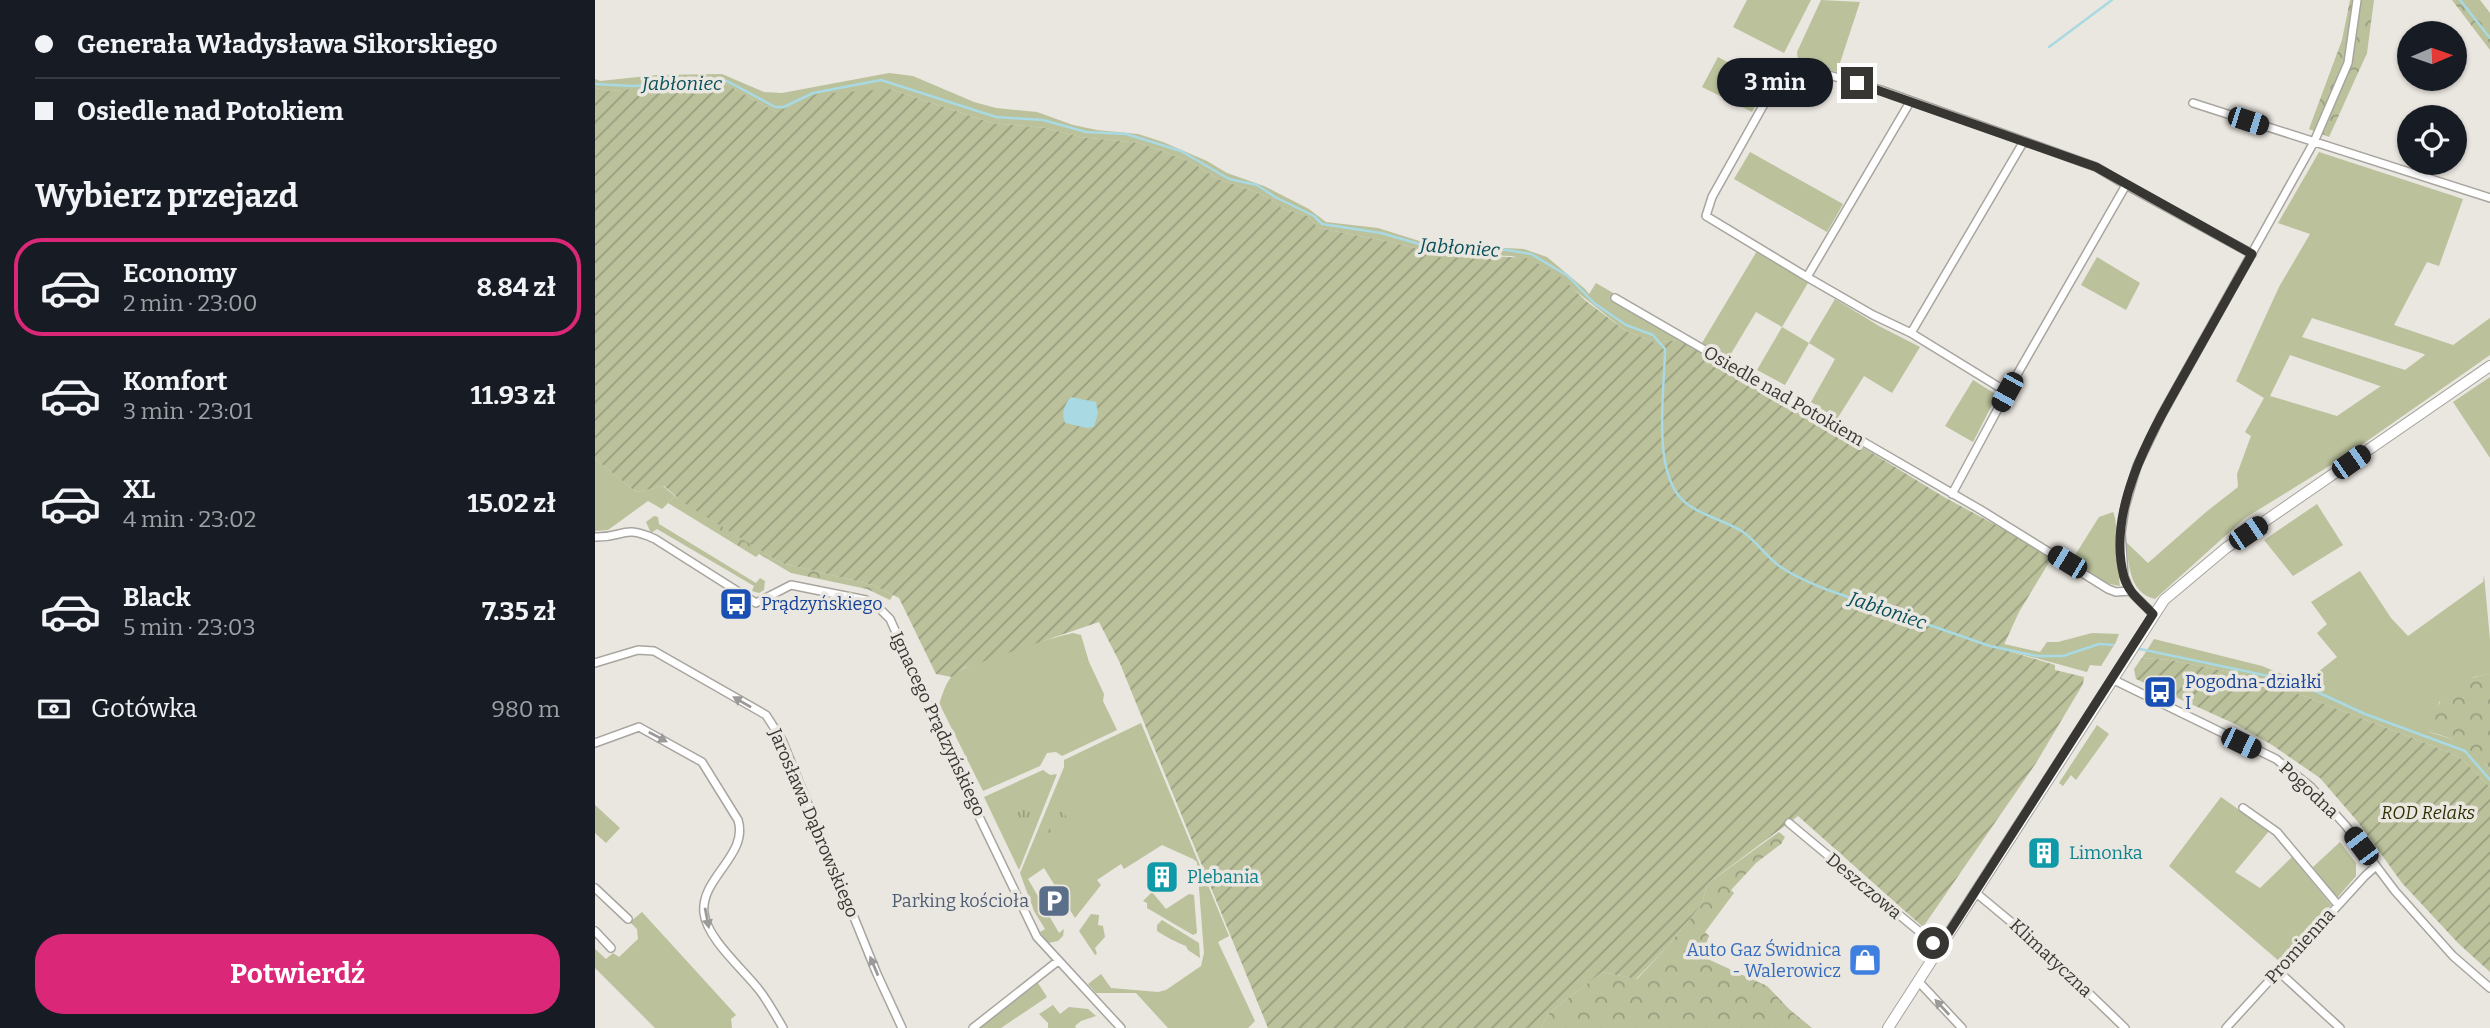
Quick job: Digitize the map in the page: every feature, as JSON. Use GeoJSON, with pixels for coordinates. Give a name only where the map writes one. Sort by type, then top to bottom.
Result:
{"type":"FeatureCollection","features":[{"type":"Feature","properties":{"kind":"street"},"geometry":{"type":"LineString","coordinates":[[2153,614],[2130,591],[2124,576],[2121,533],[2125,507],[2137,466],[2167,406],[2313,142],[2348,63],[2357,0]]}},
{"type":"Feature","properties":{"kind":"street"},"geometry":{"type":"LineString","coordinates":[[2007,392],[1706,216],[1712,197],[1787,64],[1881,90],[2096,167],[2252,254]]}},
{"type":"Feature","properties":{"kind":"street"},"geometry":{"type":"LineString","coordinates":[[1807,277],[1910,102]]}},
{"type":"Feature","properties":{"kind":"street"},"geometry":{"type":"LineString","coordinates":[[2193,103],[2490,198]]}},
{"type":"Feature","properties":{"kind":"street"},"geometry":{"type":"LineString","coordinates":[[1910,333],[2024,141]]}},
{"type":"Feature","properties":{"kind":"street"},"geometry":{"type":"LineString","coordinates":[[1952,494],[2007,392],[2126,185]]}},
{"type":"Feature","properties":{"kind":"street","name":"Osiedle nad Potokiem"},"geometry":{"type":"LineString","coordinates":[[1615,298],[1952,494],[2108,589],[2116,592],[2130,591]]}},
{"type":"Feature","properties":{"kind":"street"},"geometry":{"type":"LineString","coordinates":[[1888,1028],[1920,983],[1939,948],[2153,614],[2182,583],[2226,548],[2490,366]]}},
{"type":"Feature","properties":{"kind":"street","name":"Ignacego Prądzyńskiego"},"geometry":{"type":"LineString","coordinates":[[595,537],[605,537],[622,531],[638,532],[655,539],[756,603],[791,585],[866,600],[880,608],[890,619],[955,765],[1037,937],[1121,1028]]}},
{"type":"Feature","properties":{"kind":"street","name":"Jarosława Dąbrowskiego"},"geometry":{"type":"LineString","coordinates":[[595,663],[638,650],[654,651],[766,715],[782,740],[877,974],[902,1028]]}},
{"type":"Feature","properties":{"kind":"street","name":"Pogodna"},"geometry":{"type":"LineString","coordinates":[[2112,680],[2276,759],[2311,787],[2346,826],[2395,891],[2453,956],[2490,988]]}},
{"type":"Feature","properties":{"kind":"street"},"geometry":{"type":"LineString","coordinates":[[595,743],[639,727],[703,763],[738,820],[741,831],[738,843],[705,900],[704,914],[709,930],[762,993],[783,1028]]}},
{"type":"Feature","properties":{"kind":"street"},"geometry":{"type":"LineString","coordinates":[[2243,808],[2277,832],[2338,905]]}},
{"type":"Feature","properties":{"kind":"street","name":"Deszczowa"},"geometry":{"type":"LineString","coordinates":[[1790,823],[1939,948]]}},
{"type":"Feature","properties":{"kind":"street","name":"Promienna"},"geometry":{"type":"LineString","coordinates":[[2226,1028],[2376,866]]}},
{"type":"Feature","properties":{"kind":"street"},"geometry":{"type":"LineString","coordinates":[[595,888],[628,919]]}},
{"type":"Feature","properties":{"kind":"street","name":"Klimatyczna"},"geometry":{"type":"LineString","coordinates":[[1975,892],[2040,946],[2125,1028]]}},
{"type":"Feature","properties":{"kind":"street"},"geometry":{"type":"LineString","coordinates":[[595,931],[611,948]]}},
{"type":"Feature","properties":{"kind":"street"},"geometry":{"type":"LineString","coordinates":[[973,1028],[1058,961]]}},
{"type":"Feature","properties":{"kind":"street"},"geometry":{"type":"LineString","coordinates":[[2278,971],[2340,1028]]}},
{"type":"Feature","properties":{"kind":"street"},"geometry":{"type":"LineString","coordinates":[[1920,983],[1962,1028]]}},
{"type":"Feature","properties":{"kind":"green space"},"geometry":{"type":"Polygon","coordinates":[[[1747,0],[1811,0],[1784,53],[1733,27],[1747,0]]]}},
{"type":"Feature","properties":{"kind":"green space"},"geometry":{"type":"Polygon","coordinates":[[[1821,0],[1860,2],[1837,72],[1798,60],[1797,52],[1821,0]]]}},
{"type":"Feature","properties":{"kind":"green space"},"geometry":{"type":"Polygon","coordinates":[[[2350,0],[2374,0],[2367,53],[2329,137],[2309,129],[2342,40],[2350,0]]]}},
{"type":"Feature","properties":{"kind":"green space"},"geometry":{"type":"Polygon","coordinates":[[[2452,0],[2480,0],[2490,13],[2490,50],[2452,0]]]}},
{"type":"Feature","properties":{"kind":"green space"},"geometry":{"type":"Polygon","coordinates":[[[1718,57],[1767,83],[1752,112],[1702,87],[1718,57]]]}},
{"type":"Feature","properties":{"kind":"green space"},"geometry":{"type":"Polygon","coordinates":[[[889,73],[913,76],[974,102],[996,108],[1037,112],[1073,125],[1138,134],[1163,142],[1227,173],[1264,186],[1309,209],[1326,222],[1378,228],[1429,244],[1524,249],[1547,257],[1589,294],[1596,283],[1615,294],[1612,301],[1721,363],[1677,340],[1657,343],[1626,331],[1547,268],[1512,256],[1435,253],[1318,228],[1308,216],[1282,208],[1269,198],[1218,179],[1191,162],[1140,143],[1080,137],[1046,128],[992,123],[890,89],[776,112],[724,83],[610,91],[595,88],[595,79],[600,81],[657,75],[722,74],[764,92],[782,93],[889,73]]]}},
{"type":"Feature","properties":{"kind":"green space"},"geometry":{"type":"Polygon","coordinates":[[[724,83],[776,112],[816,94],[890,89],[992,123],[1046,128],[1080,137],[1140,143],[1191,162],[1218,179],[1269,198],[1282,208],[1308,216],[1318,228],[1435,253],[1526,258],[1562,278],[1586,301],[1626,331],[1657,343],[1677,340],[1692,347],[1774,393],[1944,497],[2066,563],[2051,559],[2019,612],[2002,649],[2055,665],[2055,670],[2084,677],[2083,684],[2036,763],[1923,927],[1798,816],[1707,884],[1702,904],[1667,947],[1636,979],[1602,972],[1548,1014],[1541,1028],[1268,1028],[1119,661],[1099,622],[964,668],[952,677],[936,674],[899,598],[873,585],[781,563],[684,503],[664,486],[636,492],[595,459],[595,88],[610,91],[724,83]]]}},
{"type":"Feature","properties":{"kind":"green space"},"geometry":{"type":"Polygon","coordinates":[[[1750,152],[1843,204],[1827,232],[1734,179],[1750,152]]]}},
{"type":"Feature","properties":{"kind":"green space"},"geometry":{"type":"Polygon","coordinates":[[[2319,152],[2463,199],[2439,266],[2427,262],[2394,325],[2453,345],[2490,318],[2490,355],[2347,455],[2245,518],[2155,599],[2146,596],[2132,577],[2126,542],[2148,563],[2238,487],[2237,474],[2251,436],[2245,432],[2264,398],[2236,381],[2279,287],[2310,234],[2278,223],[2319,152]],[[2312,318],[2302,337],[2405,370],[2425,355],[2424,354],[2312,318]],[[2290,355],[2270,396],[2337,416],[2381,386],[2380,386],[2290,355]]]}},
{"type":"Feature","properties":{"kind":"green space"},"geometry":{"type":"Polygon","coordinates":[[[1757,251],[1808,283],[1782,327],[1756,312],[1729,357],[1702,343],[1757,251]]]}},
{"type":"Feature","properties":{"kind":"green space"},"geometry":{"type":"Polygon","coordinates":[[[2097,257],[2140,283],[2126,310],[2081,285],[2097,257]]]}},
{"type":"Feature","properties":{"kind":"green space"},"geometry":{"type":"Polygon","coordinates":[[[1835,299],[1920,347],[1892,393],[1864,376],[1837,419],[1811,402],[1835,359],[1809,343],[1835,299]]]}},
{"type":"Feature","properties":{"kind":"green space"},"geometry":{"type":"Polygon","coordinates":[[[1782,327],[1809,343],[1785,385],[1757,370],[1782,327]]]}},
{"type":"Feature","properties":{"kind":"green space"},"geometry":{"type":"Polygon","coordinates":[[[2490,377],[2490,458],[2453,402],[2490,377]]]}},
{"type":"Feature","properties":{"kind":"green space"},"geometry":{"type":"Polygon","coordinates":[[[1973,380],[1997,395],[1973,442],[1945,426],[1973,380]]]}},
{"type":"Feature","properties":{"kind":"green space"},"geometry":{"type":"Polygon","coordinates":[[[595,459],[636,492],[663,486],[675,496],[662,509],[648,501],[608,530],[595,531],[595,459]]]}},
{"type":"Feature","properties":{"kind":"green space"},"geometry":{"type":"Polygon","coordinates":[[[675,496],[781,563],[873,585],[893,595],[890,600],[867,589],[791,573],[759,554],[756,557],[668,503],[675,496]]]}},
{"type":"Feature","properties":{"kind":"green space"},"geometry":{"type":"Polygon","coordinates":[[[2317,504],[2343,545],[2293,576],[2264,540],[2317,504]]]}},
{"type":"Feature","properties":{"kind":"green space"},"geometry":{"type":"Polygon","coordinates":[[[2113,512],[2120,586],[2105,583],[2072,560],[2099,517],[2113,512]]]}},
{"type":"Feature","properties":{"kind":"green space"},"geometry":{"type":"Polygon","coordinates":[[[654,516],[658,517],[659,524],[756,583],[760,578],[765,581],[764,590],[759,593],[752,591],[754,586],[657,529],[651,533],[646,522],[654,516]]]}},
{"type":"Feature","properties":{"kind":"green space"},"geometry":{"type":"Polygon","coordinates":[[[2360,571],[2391,618],[2408,636],[2483,582],[2484,575],[2490,674],[2474,677],[2439,702],[2436,720],[2429,732],[2464,743],[2490,769],[2490,787],[2463,760],[2451,753],[2255,677],[2170,660],[2142,658],[2154,639],[2262,666],[2304,683],[2337,657],[2317,633],[2327,624],[2311,602],[2360,571]]]}},
{"type":"Feature","properties":{"kind":"green space"},"geometry":{"type":"Polygon","coordinates":[[[1073,633],[1081,635],[1089,662],[1104,694],[1103,701],[1117,730],[1062,756],[1056,752],[1047,753],[1040,766],[983,791],[942,709],[936,711],[949,680],[970,665],[988,658],[1073,633]]]}},
{"type":"Feature","properties":{"kind":"green space"},"geometry":{"type":"Polygon","coordinates":[[[2092,633],[2119,634],[2101,666],[2090,665],[2087,672],[2002,649],[2004,644],[2040,652],[2047,642],[2058,642],[2092,633]]]}},
{"type":"Feature","properties":{"kind":"green space","name":"ROD Relaks"},"geometry":{"type":"Polygon","coordinates":[[[2142,658],[2170,660],[2255,677],[2463,760],[2490,787],[2490,972],[2459,944],[2402,883],[2358,822],[2320,778],[2272,745],[2235,724],[2136,679],[2134,669],[2142,658]]]}},
{"type":"Feature","properties":{"kind":"green space"},"geometry":{"type":"Polygon","coordinates":[[[2490,674],[2490,769],[2463,745],[2429,732],[2437,708],[2450,689],[2469,679],[2490,674]]]}},
{"type":"Feature","properties":{"kind":"green space"},"geometry":{"type":"Polygon","coordinates":[[[1141,723],[1229,936],[1218,942],[1255,1021],[1248,1028],[1168,1028],[1136,993],[1096,993],[1088,984],[1101,974],[1111,988],[1158,992],[1166,990],[1201,966],[1204,953],[1197,862],[1193,859],[1162,845],[1124,869],[1121,864],[1097,880],[1101,885],[1075,918],[1044,868],[1028,879],[1059,933],[1064,929],[1063,936],[1058,941],[1048,943],[1040,932],[1045,929],[1034,911],[1020,873],[1064,767],[1064,760],[1141,723]]]}},
{"type":"Feature","properties":{"kind":"green space"},"geometry":{"type":"Polygon","coordinates":[[[2097,725],[2109,734],[2076,780],[2071,775],[2063,786],[2059,783],[2097,725]]]}},
{"type":"Feature","properties":{"kind":"green space"},"geometry":{"type":"Polygon","coordinates":[[[1043,770],[1050,775],[1057,774],[1019,870],[984,797],[1043,770]]]}},
{"type":"Feature","properties":{"kind":"green space"},"geometry":{"type":"Polygon","coordinates":[[[1018,789],[1036,789],[1041,804],[1031,822],[1020,824],[1009,814],[1008,799],[1018,789]]]}},
{"type":"Feature","properties":{"kind":"green space"},"geometry":{"type":"Polygon","coordinates":[[[2221,797],[2269,831],[2235,872],[2260,888],[2292,857],[2331,905],[2280,962],[2169,866],[2221,797]]]}},
{"type":"Feature","properties":{"kind":"green space"},"geometry":{"type":"Polygon","coordinates":[[[595,805],[620,828],[606,843],[595,833],[595,805]]]}},
{"type":"Feature","properties":{"kind":"green space"},"geometry":{"type":"Polygon","coordinates":[[[1058,807],[1071,827],[1067,836],[1056,845],[1055,836],[1048,832],[1051,818],[1058,807]]]}},
{"type":"Feature","properties":{"kind":"green space"},"geometry":{"type":"Polygon","coordinates":[[[1779,832],[1785,837],[1781,844],[1756,863],[1731,890],[1734,893],[1705,932],[1709,936],[1701,956],[1767,986],[1812,1028],[1541,1028],[1548,1014],[1602,972],[1637,979],[1702,904],[1707,884],[1779,832]]]}},
{"type":"Feature","properties":{"kind":"green space"},"geometry":{"type":"Polygon","coordinates":[[[2340,842],[2356,863],[2356,876],[2337,898],[2313,867],[2340,842]]]}},
{"type":"Feature","properties":{"kind":"green space"},"geometry":{"type":"Polygon","coordinates":[[[1152,892],[1166,909],[1189,894],[1194,895],[1197,933],[1193,935],[1147,908],[1147,903],[1143,901],[1152,892]]]}},
{"type":"Feature","properties":{"kind":"green space"},"geometry":{"type":"Polygon","coordinates":[[[642,912],[736,1015],[731,1019],[732,1028],[655,1028],[595,968],[595,949],[606,959],[613,953],[619,957],[638,939],[637,929],[630,922],[642,912]]]}},
{"type":"Feature","properties":{"kind":"green space"},"geometry":{"type":"Polygon","coordinates":[[[1091,914],[1099,915],[1098,925],[1103,926],[1105,937],[1095,948],[1095,955],[1079,931],[1091,914]]]}},
{"type":"Feature","properties":{"kind":"green space"},"geometry":{"type":"Polygon","coordinates":[[[1162,920],[1199,943],[1200,958],[1186,946],[1157,931],[1157,925],[1162,920]]]}},
{"type":"Feature","properties":{"kind":"green space"},"geometry":{"type":"Polygon","coordinates":[[[1038,983],[1047,997],[1001,1028],[980,1028],[1038,983]]]}},
{"type":"Feature","properties":{"kind":"green space"},"geometry":{"type":"Polygon","coordinates":[[[1053,1005],[1060,1014],[1069,1007],[1088,1009],[1096,1016],[1081,1021],[1076,1028],[1048,1028],[1048,1023],[1039,1014],[1053,1005]]]}},
{"type":"Feature","properties":{"kind":"water"},"geometry":{"type":"Polygon","coordinates":[[[1071,397],[1096,402],[1098,413],[1094,427],[1065,423],[1064,410],[1071,397]]]}},
{"type":"Feature","properties":{"kind":"waterway"},"geometry":{"type":"LineString","coordinates":[[2049,47],[2112,0]]}},
{"type":"Feature","properties":{"kind":"waterway"},"geometry":{"type":"LineString","coordinates":[[2460,0],[2490,38]]}},
{"type":"Feature","properties":{"kind":"waterway","name":"Jabłoniec"},"geometry":{"type":"LineString","coordinates":[[595,84],[632,86],[727,81],[775,107],[784,107],[813,93],[881,80],[996,117],[1043,120],[1086,132],[1126,134],[1181,151],[1229,179],[1257,185],[1314,216],[1322,224],[1381,233],[1433,248],[1495,248],[1531,254],[1568,276],[1594,303],[1626,325],[1653,335],[1665,349],[1662,433],[1669,477],[1677,494],[1696,510],[1743,532],[1783,569],[1825,589],[1990,646],[2037,656],[2063,656],[2099,644],[2113,645]]}},
{"type":"Feature","properties":{"kind":"waterway","name":"Jabłoniec"},"geometry":{"type":"LineString","coordinates":[[2140,649],[2278,678],[2313,690],[2365,714],[2465,751],[2490,780]]}},
{"type":"Feature","properties":{"kind":"place","name":"Prądzyńskiego"},"geometry":{"type":"Point","coordinates":[736,604]}},
{"type":"Feature","properties":{"kind":"place","name":"Pogodna-działki I"},"geometry":{"type":"Point","coordinates":[2160,692]}},
{"type":"Feature","properties":{"kind":"place","name":"Limonka"},"geometry":{"type":"Point","coordinates":[2044,853]}},
{"type":"Feature","properties":{"kind":"place","name":"Plebania"},"geometry":{"type":"Point","coordinates":[1162,877]}},
{"type":"Feature","properties":{"kind":"place","name":"Parking kościoła"},"geometry":{"type":"Point","coordinates":[1054,901]}},
{"type":"Feature","properties":{"kind":"place","name":"Auto Gaz Świdnica - Walerowicz"},"geometry":{"type":"Point","coordinates":[1865,960]}},
{"type":"Feature","properties":{"kind":"route"},"geometry":{"type":"LineString","coordinates":[[1857,83],[2096,167],[2252,254],[2161,416],[2137,466],[2125,507],[2121,533],[2124,576],[2130,591],[2153,614],[1939,948],[1933,943]]}}]}
